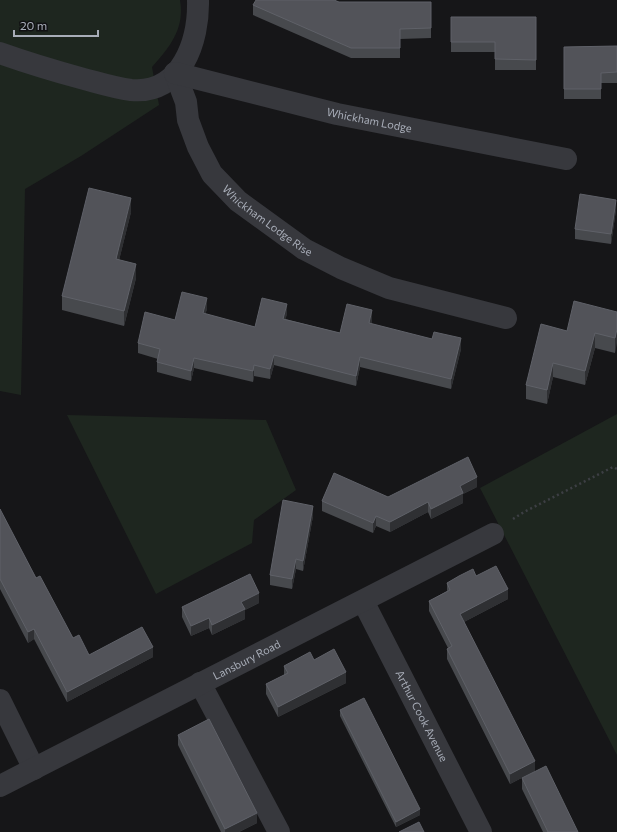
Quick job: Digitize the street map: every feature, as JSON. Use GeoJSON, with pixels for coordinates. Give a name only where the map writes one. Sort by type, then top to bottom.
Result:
{"type":"FeatureCollection","features":[{"type":"Feature","properties":{"kind":"street"},"geometry":{"type":"LineString","coordinates":[[0,53],[40,68],[132,90],[158,86],[183,65],[193,44],[196,33],[198,0]]}},
{"type":"Feature","properties":{"kind":"street","name":"Whickham Lodge"},"geometry":{"type":"LineString","coordinates":[[175,73],[337,114],[566,159]]}},
{"type":"Feature","properties":{"kind":"street","name":"Whickham Lodge Rise"},"geometry":{"type":"LineString","coordinates":[[175,73],[186,102],[188,120],[198,147],[212,174],[238,201],[304,249],[341,268],[389,288],[506,318]]}},
{"type":"Feature","properties":{"kind":"street","name":"Lansbury Road"},"geometry":{"type":"LineString","coordinates":[[0,786],[492,534]]}},
{"type":"Feature","properties":{"kind":"street","name":"Arthur Cook Avenue"},"geometry":{"type":"LineString","coordinates":[[363,600],[481,832]]}},
{"type":"Feature","properties":{"kind":"street"},"geometry":{"type":"LineString","coordinates":[[200,683],[279,832]]}},
{"type":"Feature","properties":{"kind":"street"},"geometry":{"type":"LineString","coordinates":[[0,700],[34,769]]}},
{"type":"Feature","properties":{"kind":"path"},"geometry":{"type":"LineString","coordinates":[[492,534],[524,512],[613,467],[617,469]]}},
{"type":"Feature","properties":{"kind":"shaded area"},"geometry":{"type":"Polygon","coordinates":[[[0,0],[180,0],[181,10],[175,36],[165,52],[152,67],[159,105],[81,156],[25,189],[21,395],[0,391],[0,0]]]}},
{"type":"Feature","properties":{"kind":"shaded area"},"geometry":{"type":"Polygon","coordinates":[[[617,414],[617,755],[480,488],[617,414]]]}},
{"type":"Feature","properties":{"kind":"shaded area"},"geometry":{"type":"Polygon","coordinates":[[[67,415],[266,420],[296,490],[254,520],[252,543],[156,594],[67,415]]]}},
{"type":"Feature","properties":{"kind":"building"},"geometry":{"type":"Polygon","coordinates":[[[256,0],[431,2],[431,28],[400,29],[400,48],[351,48],[253,5],[256,0]]]}},
{"type":"Feature","properties":{"kind":"building"},"geometry":{"type":"Polygon","coordinates":[[[451,17],[536,17],[536,60],[495,59],[495,42],[451,42],[451,17]]]}},
{"type":"Feature","properties":{"kind":"building"},"geometry":{"type":"Polygon","coordinates":[[[617,46],[617,72],[601,73],[601,89],[564,89],[564,47],[617,46]]]}},
{"type":"Feature","properties":{"kind":"building"},"geometry":{"type":"Polygon","coordinates":[[[89,188],[131,198],[116,259],[136,264],[124,311],[62,296],[89,188]]]}},
{"type":"Feature","properties":{"kind":"building"},"geometry":{"type":"Polygon","coordinates":[[[580,194],[616,200],[611,234],[575,229],[580,194]]]}},
{"type":"Feature","properties":{"kind":"building"},"geometry":{"type":"Polygon","coordinates":[[[182,292],[207,298],[203,313],[255,327],[262,298],[287,304],[283,319],[340,333],[347,304],[372,310],[369,323],[432,339],[434,332],[461,338],[451,379],[360,357],[356,376],[274,355],[270,369],[254,365],[253,371],[194,358],[191,371],[157,362],[160,349],[138,343],[145,312],[175,320],[182,292]]]}},
{"type":"Feature","properties":{"kind":"building"},"geometry":{"type":"Polygon","coordinates":[[[574,301],[617,312],[617,329],[615,338],[595,333],[585,371],[553,363],[547,390],[526,385],[541,324],[567,331],[574,301]]]}},
{"type":"Feature","properties":{"kind":"building"},"geometry":{"type":"Polygon","coordinates":[[[468,457],[477,477],[460,486],[463,493],[431,509],[428,502],[390,522],[376,516],[373,523],[322,501],[334,473],[388,497],[468,457]]]}},
{"type":"Feature","properties":{"kind":"building"},"geometry":{"type":"Polygon","coordinates":[[[283,500],[313,506],[303,561],[296,559],[292,579],[270,575],[283,500]]]}},
{"type":"Feature","properties":{"kind":"building"},"geometry":{"type":"Polygon","coordinates":[[[0,509],[36,578],[40,576],[73,638],[79,635],[89,655],[142,627],[153,647],[67,692],[34,629],[28,632],[0,579],[0,509]]]}},
{"type":"Feature","properties":{"kind":"building"},"geometry":{"type":"Polygon","coordinates":[[[496,566],[508,589],[460,614],[535,761],[510,774],[447,649],[452,646],[429,601],[450,590],[447,583],[459,576],[473,569],[476,576],[496,566]]]}},
{"type":"Feature","properties":{"kind":"building"},"geometry":{"type":"Polygon","coordinates":[[[250,574],[259,593],[241,602],[245,609],[212,625],[209,618],[191,626],[182,607],[250,574]]]}},
{"type":"Feature","properties":{"kind":"building"},"geometry":{"type":"Polygon","coordinates":[[[334,649],[346,672],[278,707],[266,684],[288,673],[284,666],[310,652],[314,660],[334,649]]]}},
{"type":"Feature","properties":{"kind":"building"},"geometry":{"type":"Polygon","coordinates":[[[364,698],[420,809],[396,822],[340,710],[364,698]]]}},
{"type":"Feature","properties":{"kind":"building"},"geometry":{"type":"Polygon","coordinates":[[[209,719],[257,813],[225,829],[178,735],[209,719]]]}},
{"type":"Feature","properties":{"kind":"building"},"geometry":{"type":"Polygon","coordinates":[[[546,766],[578,832],[548,832],[522,778],[546,766]]]}},
{"type":"Feature","properties":{"kind":"building"},"geometry":{"type":"Polygon","coordinates":[[[419,822],[424,832],[399,832],[419,822]]]}}]}
